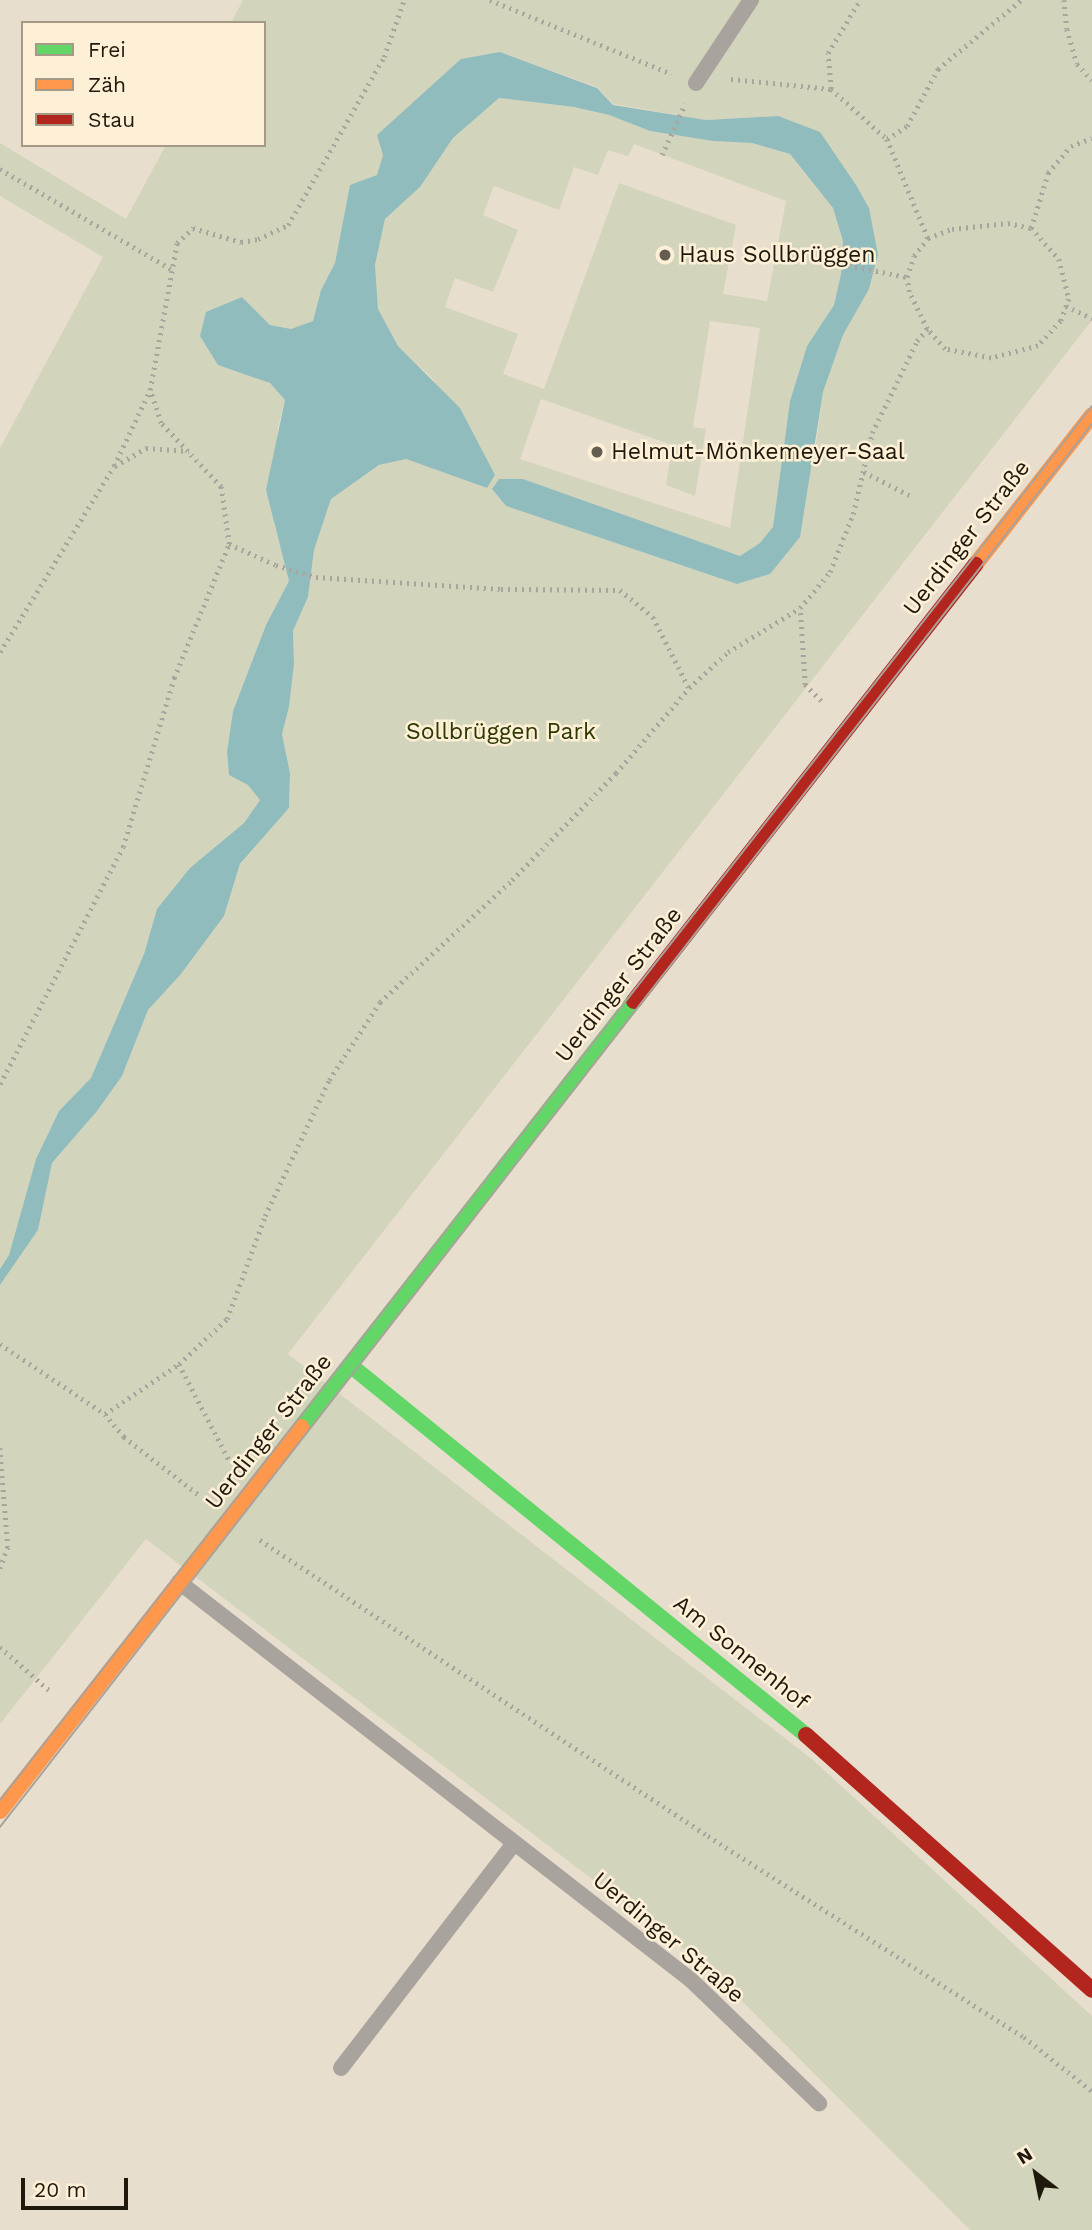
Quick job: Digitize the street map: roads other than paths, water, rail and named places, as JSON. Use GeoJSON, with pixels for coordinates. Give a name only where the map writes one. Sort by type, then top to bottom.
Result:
{"type":"FeatureCollection","features":[{"type":"Feature","properties":{"kind":"main road","name":"Uerdinger Straße"},"geometry":{"type":"LineString","coordinates":[[0,1811],[1092,415]]}},
{"type":"Feature","properties":{"kind":"main road","name":"Am Sonnenhof"},"geometry":{"type":"LineString","coordinates":[[350,1365],[822,1748],[1092,1990]]}},
{"type":"Feature","properties":{"kind":"lane"},"geometry":{"type":"LineString","coordinates":[[692,90],[751,0]]}},
{"type":"Feature","properties":{"kind":"lane","name":"Uerdinger Straße"},"geometry":{"type":"LineString","coordinates":[[179,1582],[691,1980],[819,2103]]}},
{"type":"Feature","properties":{"kind":"lane"},"geometry":{"type":"LineString","coordinates":[[341,2068],[514,1843]]}},
{"type":"Feature","properties":{"kind":"water"},"geometry":{"type":"Polygon","coordinates":[[[500,52],[597,88],[613,105],[706,120],[778,116],[820,132],[856,185],[869,208],[878,255],[869,289],[843,335],[823,392],[800,537],[770,574],[737,584],[506,506],[492,489],[499,479],[523,479],[740,556],[760,543],[773,527],[790,401],[807,346],[834,305],[841,274],[843,241],[833,208],[790,154],[752,143],[713,141],[650,131],[609,115],[574,107],[499,98],[453,138],[420,187],[385,219],[375,265],[378,309],[398,346],[460,408],[495,475],[487,488],[406,459],[379,465],[331,499],[314,550],[308,597],[293,631],[294,664],[289,707],[282,734],[290,773],[289,808],[240,864],[224,916],[181,974],[148,1010],[122,1076],[97,1111],[52,1163],[38,1230],[0,1285],[0,1269],[9,1255],[36,1159],[59,1111],[91,1078],[144,954],[157,909],[190,868],[244,823],[260,800],[248,785],[229,775],[227,752],[233,711],[266,625],[289,581],[266,490],[285,400],[270,383],[218,365],[200,336],[206,312],[242,297],[270,325],[291,329],[313,321],[321,290],[335,263],[350,185],[377,175],[383,155],[377,135],[461,59],[500,52]]]}},
{"type":"Feature","properties":{"kind":"tram line"},"geometry":{"type":"LineString","coordinates":[[0,1800],[1092,406]]}},
{"type":"Feature","properties":{"kind":"tram line"},"geometry":{"type":"LineString","coordinates":[[0,1827],[1092,424]]}},
{"type":"Feature","properties":{"kind":"place","name":"Haus Sollbrüggen"},"geometry":{"type":"Point","coordinates":[665,255]}},
{"type":"Feature","properties":{"kind":"place","name":"Helmut-Mönkemeyer-Saal"},"geometry":{"type":"Point","coordinates":[597,452]}},
{"type":"Feature","properties":{"kind":"park label","name":"Sollbrüggen Park"},"geometry":{"type":"Point","coordinates":[501,732]}}]}
